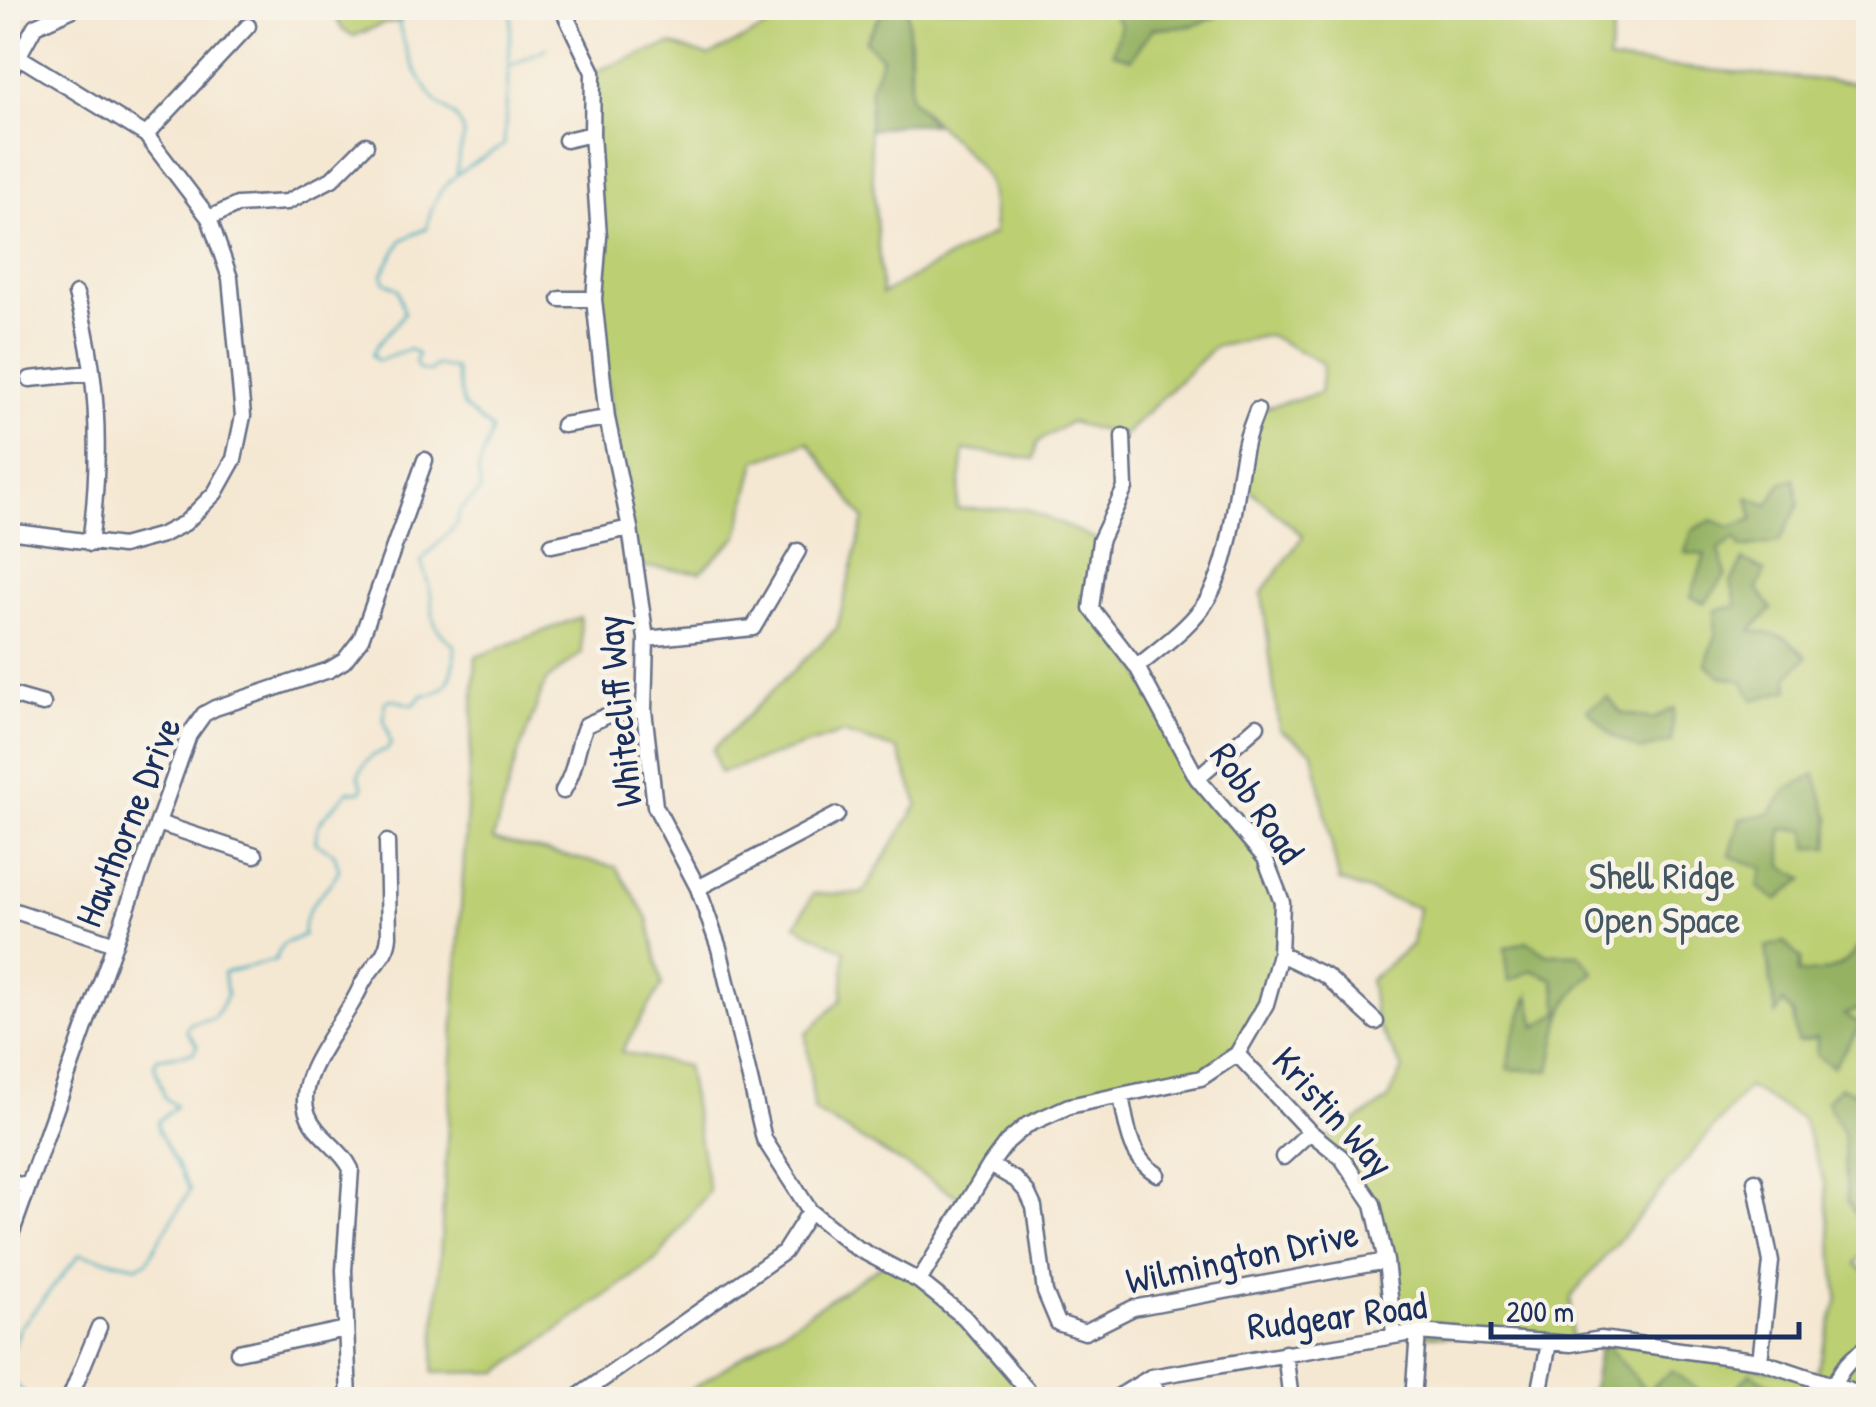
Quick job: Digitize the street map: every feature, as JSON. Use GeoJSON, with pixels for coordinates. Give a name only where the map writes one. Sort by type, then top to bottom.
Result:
{"type":"FeatureCollection","features":[{"type":"Feature","properties":{"kind":"street"},"geometry":{"type":"LineString","coordinates":[[8,75],[13,53],[35,26],[76,8]]}},
{"type":"Feature","properties":{"kind":"street","name":"Whitecliff Way"},"geometry":{"type":"LineString","coordinates":[[562,8],[593,72],[598,237],[594,298],[607,418],[630,528],[646,638],[644,710],[655,806],[698,888],[720,948],[764,1139],[810,1211],[854,1247],[919,1281],[964,1317],[1036,1400]]}},
{"type":"Feature","properties":{"kind":"street"},"geometry":{"type":"LineString","coordinates":[[146,135],[248,26]]}},
{"type":"Feature","properties":{"kind":"street"},"geometry":{"type":"LineString","coordinates":[[8,530],[122,546],[162,535],[185,523],[215,493],[234,459],[243,416],[230,278],[208,218],[146,135],[13,53]]}},
{"type":"Feature","properties":{"kind":"street"},"geometry":{"type":"LineString","coordinates":[[566,140],[592,134]]}},
{"type":"Feature","properties":{"kind":"street"},"geometry":{"type":"LineString","coordinates":[[208,218],[237,205],[287,202],[332,179],[366,145]]}},
{"type":"Feature","properties":{"kind":"street"},"geometry":{"type":"LineString","coordinates":[[76,294],[84,320],[98,453],[90,544]]}},
{"type":"Feature","properties":{"kind":"street"},"geometry":{"type":"LineString","coordinates":[[560,299],[594,298]]}},
{"type":"Feature","properties":{"kind":"street"},"geometry":{"type":"LineString","coordinates":[[30,379],[91,373]]}},
{"type":"Feature","properties":{"kind":"street"},"geometry":{"type":"LineString","coordinates":[[1137,668],[1190,622],[1208,598],[1235,514],[1245,446],[1257,410]]}},
{"type":"Feature","properties":{"kind":"street"},"geometry":{"type":"LineString","coordinates":[[562,426],[607,418]]}},
{"type":"Feature","properties":{"kind":"street","name":"Robb Road"},"geometry":{"type":"LineString","coordinates":[[919,1281],[1007,1142],[1045,1115],[1068,1106],[1200,1078],[1237,1054],[1266,1004],[1280,954],[1282,902],[1265,858],[1197,778],[1137,668],[1092,608],[1100,541],[1125,488],[1123,436]]}},
{"type":"Feature","properties":{"kind":"street","name":"Hawthorne Drive"},"geometry":{"type":"LineString","coordinates":[[8,1242],[189,735],[204,714],[215,708],[329,670],[353,652],[378,594],[424,460]]}},
{"type":"Feature","properties":{"kind":"street"},"geometry":{"type":"LineString","coordinates":[[552,545],[630,528]]}},
{"type":"Feature","properties":{"kind":"street"},"geometry":{"type":"LineString","coordinates":[[646,638],[754,628],[798,550]]}},
{"type":"Feature","properties":{"kind":"street"},"geometry":{"type":"LineString","coordinates":[[8,694],[43,704]]}},
{"type":"Feature","properties":{"kind":"street"},"geometry":{"type":"LineString","coordinates":[[563,791],[576,770],[577,746],[586,726],[613,713],[644,710]]}},
{"type":"Feature","properties":{"kind":"street"},"geometry":{"type":"LineString","coordinates":[[1197,778],[1257,726]]}},
{"type":"Feature","properties":{"kind":"street"},"geometry":{"type":"LineString","coordinates":[[698,888],[837,815]]}},
{"type":"Feature","properties":{"kind":"street"},"geometry":{"type":"LineString","coordinates":[[158,823],[255,856]]}},
{"type":"Feature","properties":{"kind":"street"},"geometry":{"type":"LineString","coordinates":[[348,1400],[345,1220],[352,1186],[350,1170],[346,1159],[309,1119],[304,1104],[306,1087],[332,1032],[386,952],[387,842]]}},
{"type":"Feature","properties":{"kind":"street"},"geometry":{"type":"LineString","coordinates":[[12,910],[114,944]]}},
{"type":"Feature","properties":{"kind":"street"},"geometry":{"type":"LineString","coordinates":[[1280,954],[1326,976],[1376,1022]]}},
{"type":"Feature","properties":{"kind":"street","name":"Kristin Way"},"geometry":{"type":"LineString","coordinates":[[1237,1054],[1310,1132],[1340,1157],[1373,1204],[1386,1261],[1394,1333]]}},
{"type":"Feature","properties":{"kind":"street"},"geometry":{"type":"LineString","coordinates":[[1121,1096],[1134,1151],[1144,1167],[1157,1174]]}},
{"type":"Feature","properties":{"kind":"street"},"geometry":{"type":"LineString","coordinates":[[1283,1157],[1310,1132]]}},
{"type":"Feature","properties":{"kind":"street","name":"Wilmington Drive"},"geometry":{"type":"LineString","coordinates":[[990,1165],[1016,1180],[1034,1208],[1044,1292],[1058,1323],[1085,1332],[1132,1308],[1386,1261]]}},
{"type":"Feature","properties":{"kind":"street"},"geometry":{"type":"LineString","coordinates":[[1755,1181],[1771,1262],[1760,1362]]}},
{"type":"Feature","properties":{"kind":"street"},"geometry":{"type":"LineString","coordinates":[[8,1182],[26,1186]]}},
{"type":"Feature","properties":{"kind":"street"},"geometry":{"type":"LineString","coordinates":[[574,1400],[784,1252],[810,1211]]}},
{"type":"Feature","properties":{"kind":"street"},"geometry":{"type":"LineString","coordinates":[[69,1400],[100,1327]]}},
{"type":"Feature","properties":{"kind":"street"},"geometry":{"type":"LineString","coordinates":[[238,1352],[346,1329]]}},
{"type":"Feature","properties":{"kind":"street"},"geometry":{"type":"LineString","coordinates":[[1413,1400],[1418,1332]]}},
{"type":"Feature","properties":{"kind":"street","name":"Rudgear Road"},"geometry":{"type":"LineString","coordinates":[[1113,1400],[1151,1377],[1394,1333],[1418,1332],[1571,1344],[1601,1339],[1760,1362],[1831,1392],[1868,1396]]}},
{"type":"Feature","properties":{"kind":"street"},"geometry":{"type":"LineString","coordinates":[[1538,1400],[1549,1342]]}},
{"type":"Feature","properties":{"kind":"street"},"geometry":{"type":"LineString","coordinates":[[1831,1392],[1852,1357],[1868,1347]]}},
{"type":"Feature","properties":{"kind":"street"},"geometry":{"type":"LineString","coordinates":[[1285,1352],[1291,1400]]}},
{"type":"Feature","properties":{"kind":"street"},"geometry":{"type":"LineString","coordinates":[[1151,1377],[1160,1400]]}},
{"type":"Feature","properties":{"kind":"green space"},"geometry":{"type":"Polygon","coordinates":[[[330,8],[401,8],[401,21],[354,36],[343,30],[330,8]]]}},
{"type":"Feature","properties":{"kind":"green space","name":"Shell Ridge Open Space"},"geometry":{"type":"Polygon","coordinates":[[[782,8],[885,8],[865,41],[882,57],[871,86],[869,130],[882,294],[994,233],[991,197],[984,176],[910,97],[910,38],[886,8],[1617,8],[1608,61],[1868,84],[1868,1097],[1827,1101],[1843,1133],[1847,1200],[1868,1236],[1868,1245],[1856,1264],[1868,1274],[1868,1295],[1863,1300],[1868,1310],[1868,1397],[1833,1384],[1830,1399],[1794,1399],[1750,1373],[1736,1389],[1647,1392],[1601,1339],[1815,1378],[1838,1298],[1825,1183],[1802,1119],[1748,1087],[1571,1297],[1571,1344],[1394,1333],[1373,1204],[1323,1143],[1388,1100],[1403,1069],[1376,1022],[1370,980],[1412,944],[1418,908],[1339,881],[1313,752],[1279,729],[1262,593],[1303,536],[1241,482],[1257,410],[1320,393],[1323,364],[1269,335],[1214,347],[1123,436],[1070,422],[1037,443],[1034,459],[964,450],[957,509],[1026,509],[1100,541],[1092,608],[1137,667],[1197,778],[1265,858],[1282,902],[1280,954],[1237,1054],[1201,1078],[1195,1069],[1077,1096],[1027,1116],[1007,1133],[960,1198],[814,1111],[806,1034],[842,999],[845,951],[796,925],[813,894],[862,894],[918,804],[898,750],[842,733],[720,773],[713,749],[837,628],[864,519],[808,442],[756,461],[738,536],[700,572],[635,566],[594,299],[593,72],[670,44],[708,56],[772,25],[782,8]]]}},
{"type":"Feature","properties":{"kind":"green space"},"geometry":{"type":"Polygon","coordinates":[[[885,8],[908,8],[910,97],[933,124],[869,130],[871,86],[882,58],[865,41],[885,8]]]}},
{"type":"Feature","properties":{"kind":"green space"},"geometry":{"type":"Polygon","coordinates":[[[1107,8],[1227,8],[1202,23],[1153,28],[1131,59],[1113,53],[1121,25],[1107,8]]]}},
{"type":"Feature","properties":{"kind":"green space"},"geometry":{"type":"Polygon","coordinates":[[[1794,478],[1799,505],[1779,542],[1741,548],[1736,538],[1719,550],[1726,575],[1705,603],[1691,597],[1705,555],[1685,553],[1692,530],[1712,520],[1731,527],[1753,519],[1748,497],[1768,505],[1780,485],[1794,478]]]}},
{"type":"Feature","properties":{"kind":"green space"},"geometry":{"type":"Polygon","coordinates":[[[1743,560],[1765,571],[1757,589],[1772,609],[1751,630],[1786,638],[1807,657],[1788,676],[1789,690],[1753,700],[1743,681],[1722,677],[1706,664],[1715,638],[1716,610],[1737,606],[1731,583],[1743,560]]]}},
{"type":"Feature","properties":{"kind":"green space"},"geometry":{"type":"Polygon","coordinates":[[[580,617],[582,653],[546,681],[516,760],[493,840],[616,867],[648,918],[662,985],[621,1052],[686,1066],[709,1191],[658,1258],[499,1372],[433,1373],[476,657],[580,617]]]}},
{"type":"Feature","properties":{"kind":"green space"},"geometry":{"type":"Polygon","coordinates":[[[1608,697],[1621,713],[1653,719],[1674,708],[1671,742],[1641,750],[1613,736],[1587,709],[1608,697]]]}},
{"type":"Feature","properties":{"kind":"green space"},"geometry":{"type":"Polygon","coordinates":[[[1815,774],[1830,819],[1829,848],[1808,848],[1806,830],[1782,829],[1782,866],[1804,879],[1777,900],[1758,887],[1763,868],[1730,856],[1740,819],[1771,813],[1786,790],[1815,774]]]}},
{"type":"Feature","properties":{"kind":"green space"},"geometry":{"type":"Polygon","coordinates":[[[1865,938],[1868,989],[1862,1008],[1844,1015],[1862,1024],[1833,1067],[1816,1055],[1817,1038],[1797,1042],[1793,1014],[1783,1002],[1776,1015],[1766,947],[1784,942],[1801,959],[1798,973],[1821,972],[1845,963],[1865,938]]]}},
{"type":"Feature","properties":{"kind":"green space"},"geometry":{"type":"Polygon","coordinates":[[[1527,941],[1546,954],[1579,954],[1594,972],[1566,1006],[1550,1071],[1508,1069],[1513,1038],[1529,995],[1536,1027],[1560,1012],[1553,979],[1532,970],[1509,981],[1505,948],[1527,941]]]}},
{"type":"Feature","properties":{"kind":"green space"},"geometry":{"type":"Polygon","coordinates":[[[1840,1087],[1868,1097],[1868,1236],[1847,1200],[1843,1133],[1826,1101],[1840,1087]]]}},
{"type":"Feature","properties":{"kind":"green space"},"geometry":{"type":"Polygon","coordinates":[[[885,1263],[919,1281],[1036,1400],[675,1400],[885,1263]]]}},
{"type":"Feature","properties":{"kind":"green space"},"geometry":{"type":"Polygon","coordinates":[[[1601,1339],[1647,1391],[1672,1371],[1701,1392],[1736,1389],[1750,1373],[1794,1399],[1590,1400],[1601,1339]]]}},
{"type":"Feature","properties":{"kind":"waterway"},"geometry":{"type":"LineString","coordinates":[[401,8],[397,16],[416,70],[435,100],[462,128],[457,173]]}},
{"type":"Feature","properties":{"kind":"waterway"},"geometry":{"type":"LineString","coordinates":[[8,1361],[20,1328],[80,1254],[136,1266],[147,1262],[190,1190],[158,1130],[158,1121],[176,1106],[165,1098],[154,1064],[158,1058],[193,1053],[197,1045],[186,1030],[190,1023],[214,1018],[227,995],[223,973],[275,960],[283,944],[304,935],[310,908],[339,870],[334,853],[316,843],[318,827],[348,791],[360,792],[363,787],[358,776],[363,766],[391,743],[384,720],[385,702],[391,699],[413,705],[423,695],[445,686],[452,672],[455,646],[435,623],[421,561],[456,525],[460,510],[481,491],[478,470],[492,430],[464,407],[455,369],[436,365],[429,372],[419,369],[415,362],[418,354],[409,349],[378,361],[372,355],[404,312],[398,289],[385,282],[382,274],[402,240],[427,228],[437,198],[454,177],[504,145],[512,8]]}},
{"type":"Feature","properties":{"kind":"waterway"},"geometry":{"type":"LineString","coordinates":[[508,67],[547,48]]}},
{"type":"Feature","properties":{"kind":"waterway"},"geometry":{"type":"LineString","coordinates":[[8,1379],[23,1391],[27,1400]]}}]}
